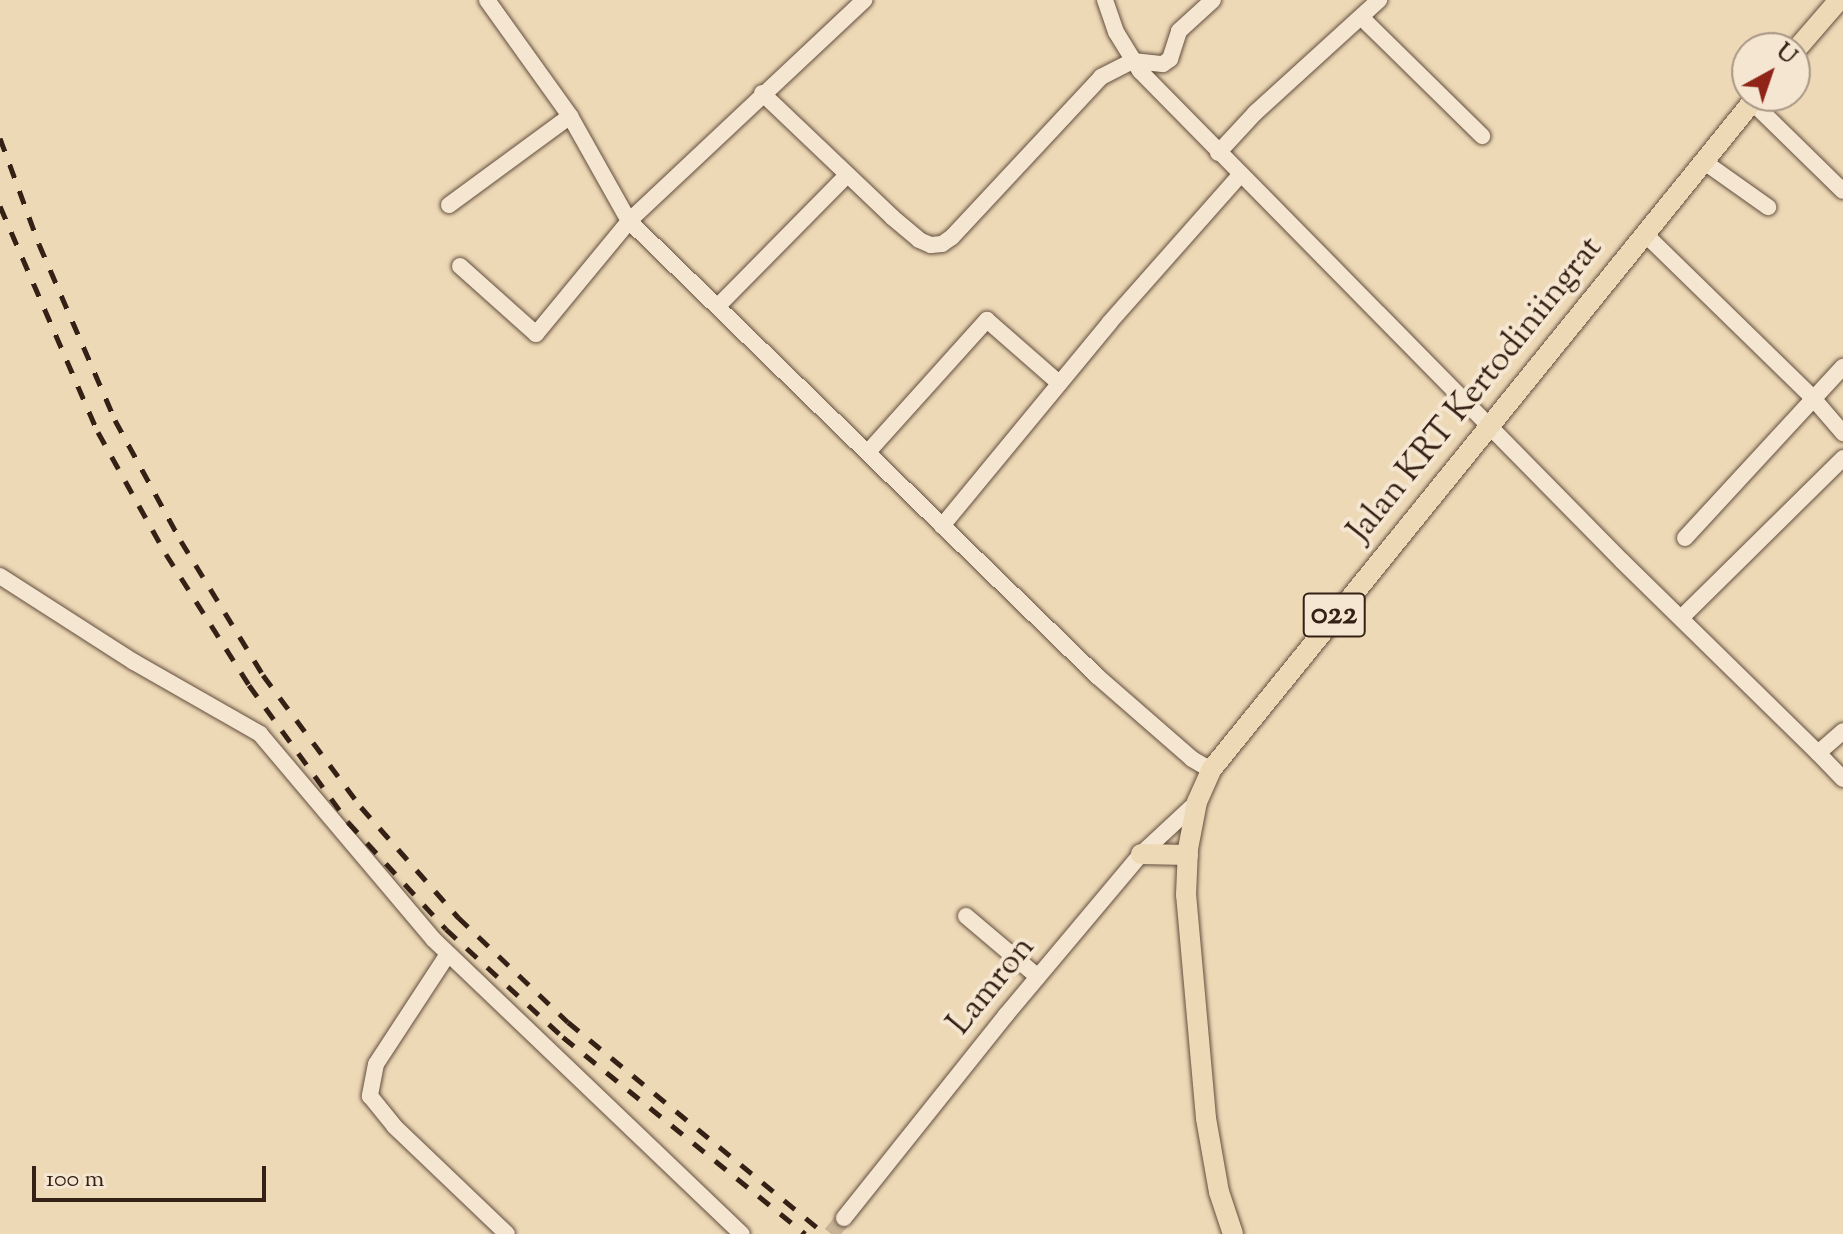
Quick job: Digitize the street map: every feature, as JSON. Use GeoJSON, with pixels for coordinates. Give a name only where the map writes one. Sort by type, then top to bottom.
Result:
{"type":"FeatureCollection","features":[{"type":"Feature","properties":{"kind":"main road"},"geometry":{"type":"LineString","coordinates":[[1811,32],[1839,0]]}},
{"type":"Feature","properties":{"kind":"main road","name":"Jalan KRT Kertodiniingrat"},"geometry":{"type":"LineString","coordinates":[[1233,1234],[1219,1192],[1206,1118],[1186,895],[1188,855],[1197,802],[1211,770],[1743,112]]}},
{"type":"Feature","properties":{"kind":"main road"},"geometry":{"type":"LineString","coordinates":[[1141,854],[1188,855]]}},
{"type":"Feature","properties":{"kind":"street"},"geometry":{"type":"LineString","coordinates":[[487,0],[570,116],[629,221],[719,305],[1097,676],[1192,759],[1211,770]]}},
{"type":"Feature","properties":{"kind":"street"},"geometry":{"type":"LineString","coordinates":[[460,266],[536,334],[629,221],[864,0]]}},
{"type":"Feature","properties":{"kind":"street"},"geometry":{"type":"LineString","coordinates":[[1105,0],[1116,32],[1133,61],[1218,153],[1489,429],[1843,779]]}},
{"type":"Feature","properties":{"kind":"street"},"geometry":{"type":"LineString","coordinates":[[762,93],[919,240],[931,245],[942,244],[952,237],[1101,77],[1133,61],[1163,64],[1170,59],[1179,31],[1213,0]]}},
{"type":"Feature","properties":{"kind":"street"},"geometry":{"type":"LineString","coordinates":[[1218,153],[1255,113],[1379,0]]}},
{"type":"Feature","properties":{"kind":"street"},"geometry":{"type":"LineString","coordinates":[[1361,17],[1482,136]]}},
{"type":"Feature","properties":{"kind":"street"},"geometry":{"type":"LineString","coordinates":[[1767,112],[1843,191]]}},
{"type":"Feature","properties":{"kind":"street"},"geometry":{"type":"LineString","coordinates":[[449,205],[570,116]]}},
{"type":"Feature","properties":{"kind":"street"},"geometry":{"type":"LineString","coordinates":[[1703,161],[1768,207]]}},
{"type":"Feature","properties":{"kind":"street"},"geometry":{"type":"LineString","coordinates":[[719,305],[847,175]]}},
{"type":"Feature","properties":{"kind":"street"},"geometry":{"type":"LineString","coordinates":[[942,526],[1059,383],[1240,175]]}},
{"type":"Feature","properties":{"kind":"street"},"geometry":{"type":"LineString","coordinates":[[1644,233],[1812,397],[1843,433]]}},
{"type":"Feature","properties":{"kind":"street"},"geometry":{"type":"LineString","coordinates":[[868,452],[987,320],[1059,383]]}},
{"type":"Feature","properties":{"kind":"street"},"geometry":{"type":"LineString","coordinates":[[1685,538],[1812,397],[1843,367]]}},
{"type":"Feature","properties":{"kind":"street"},"geometry":{"type":"LineString","coordinates":[[1681,618],[1843,458]]}},
{"type":"Feature","properties":{"kind":"street"},"geometry":{"type":"LineString","coordinates":[[0,576],[134,662],[260,734],[448,954],[742,1234]]}},
{"type":"Feature","properties":{"kind":"street"},"geometry":{"type":"LineString","coordinates":[[1818,753],[1843,731]]}},
{"type":"Feature","properties":{"kind":"street","name":"Lamron"},"geometry":{"type":"LineString","coordinates":[[844,1218],[1141,854],[1197,802]]}},
{"type":"Feature","properties":{"kind":"street"},"geometry":{"type":"LineString","coordinates":[[966,916],[1038,977]]}},
{"type":"Feature","properties":{"kind":"street"},"geometry":{"type":"LineString","coordinates":[[448,954],[376,1064],[370,1096],[394,1126],[507,1234]]}},
{"type":"Feature","properties":{"kind":"tunnel"},"geometry":{"type":"LineString","coordinates":[[831,1234],[844,1218]]}},
{"type":"Feature","properties":{"kind":"railway"},"geometry":{"type":"LineString","coordinates":[[0,138],[39,244],[115,420],[181,541],[263,675],[361,807],[458,917],[568,1022],[825,1234]]}},
{"type":"Feature","properties":{"kind":"railway"},"geometry":{"type":"LineString","coordinates":[[0,206],[98,432],[166,554],[249,685],[348,822],[446,929],[563,1037],[805,1234]]}}]}
